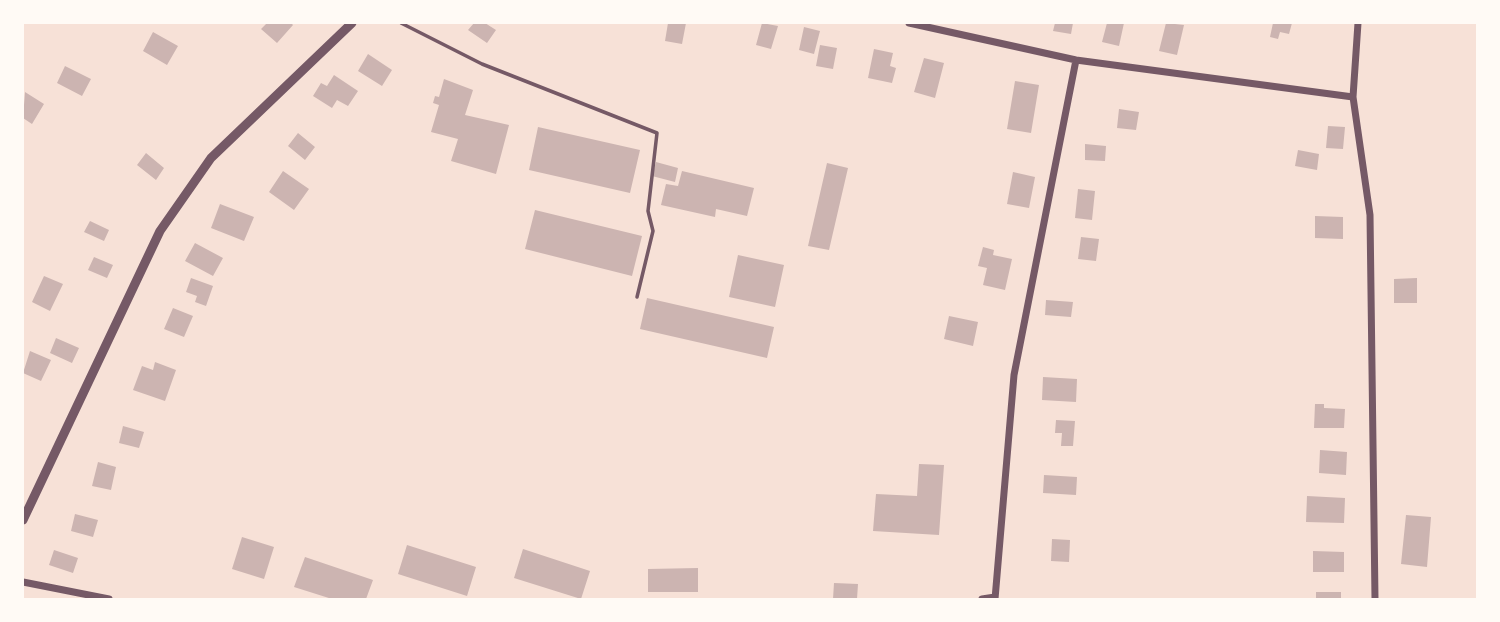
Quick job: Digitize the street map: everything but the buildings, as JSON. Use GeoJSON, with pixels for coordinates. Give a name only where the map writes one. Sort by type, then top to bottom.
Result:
{"type":"FeatureCollection","features":[{"type":"Feature","properties":{"kind":"street"},"geometry":{"type":"LineString","coordinates":[[23,520],[160,231],[211,158],[352,23]]}},
{"type":"Feature","properties":{"kind":"street"},"geometry":{"type":"LineString","coordinates":[[909,23],[1076,61],[1353,97]]}},
{"type":"Feature","properties":{"kind":"street"},"geometry":{"type":"LineString","coordinates":[[1358,23],[1353,97],[1370,215],[1375,599]]}},
{"type":"Feature","properties":{"kind":"street"},"geometry":{"type":"LineString","coordinates":[[982,599],[995,598],[1014,375],[1076,61]]}},
{"type":"Feature","properties":{"kind":"street"},"geometry":{"type":"LineString","coordinates":[[23,582],[109,599]]}},
{"type":"Feature","properties":{"kind":"lane"},"geometry":{"type":"LineString","coordinates":[[401,23],[482,64],[657,133],[648,211],[653,232],[637,297]]}}]}
